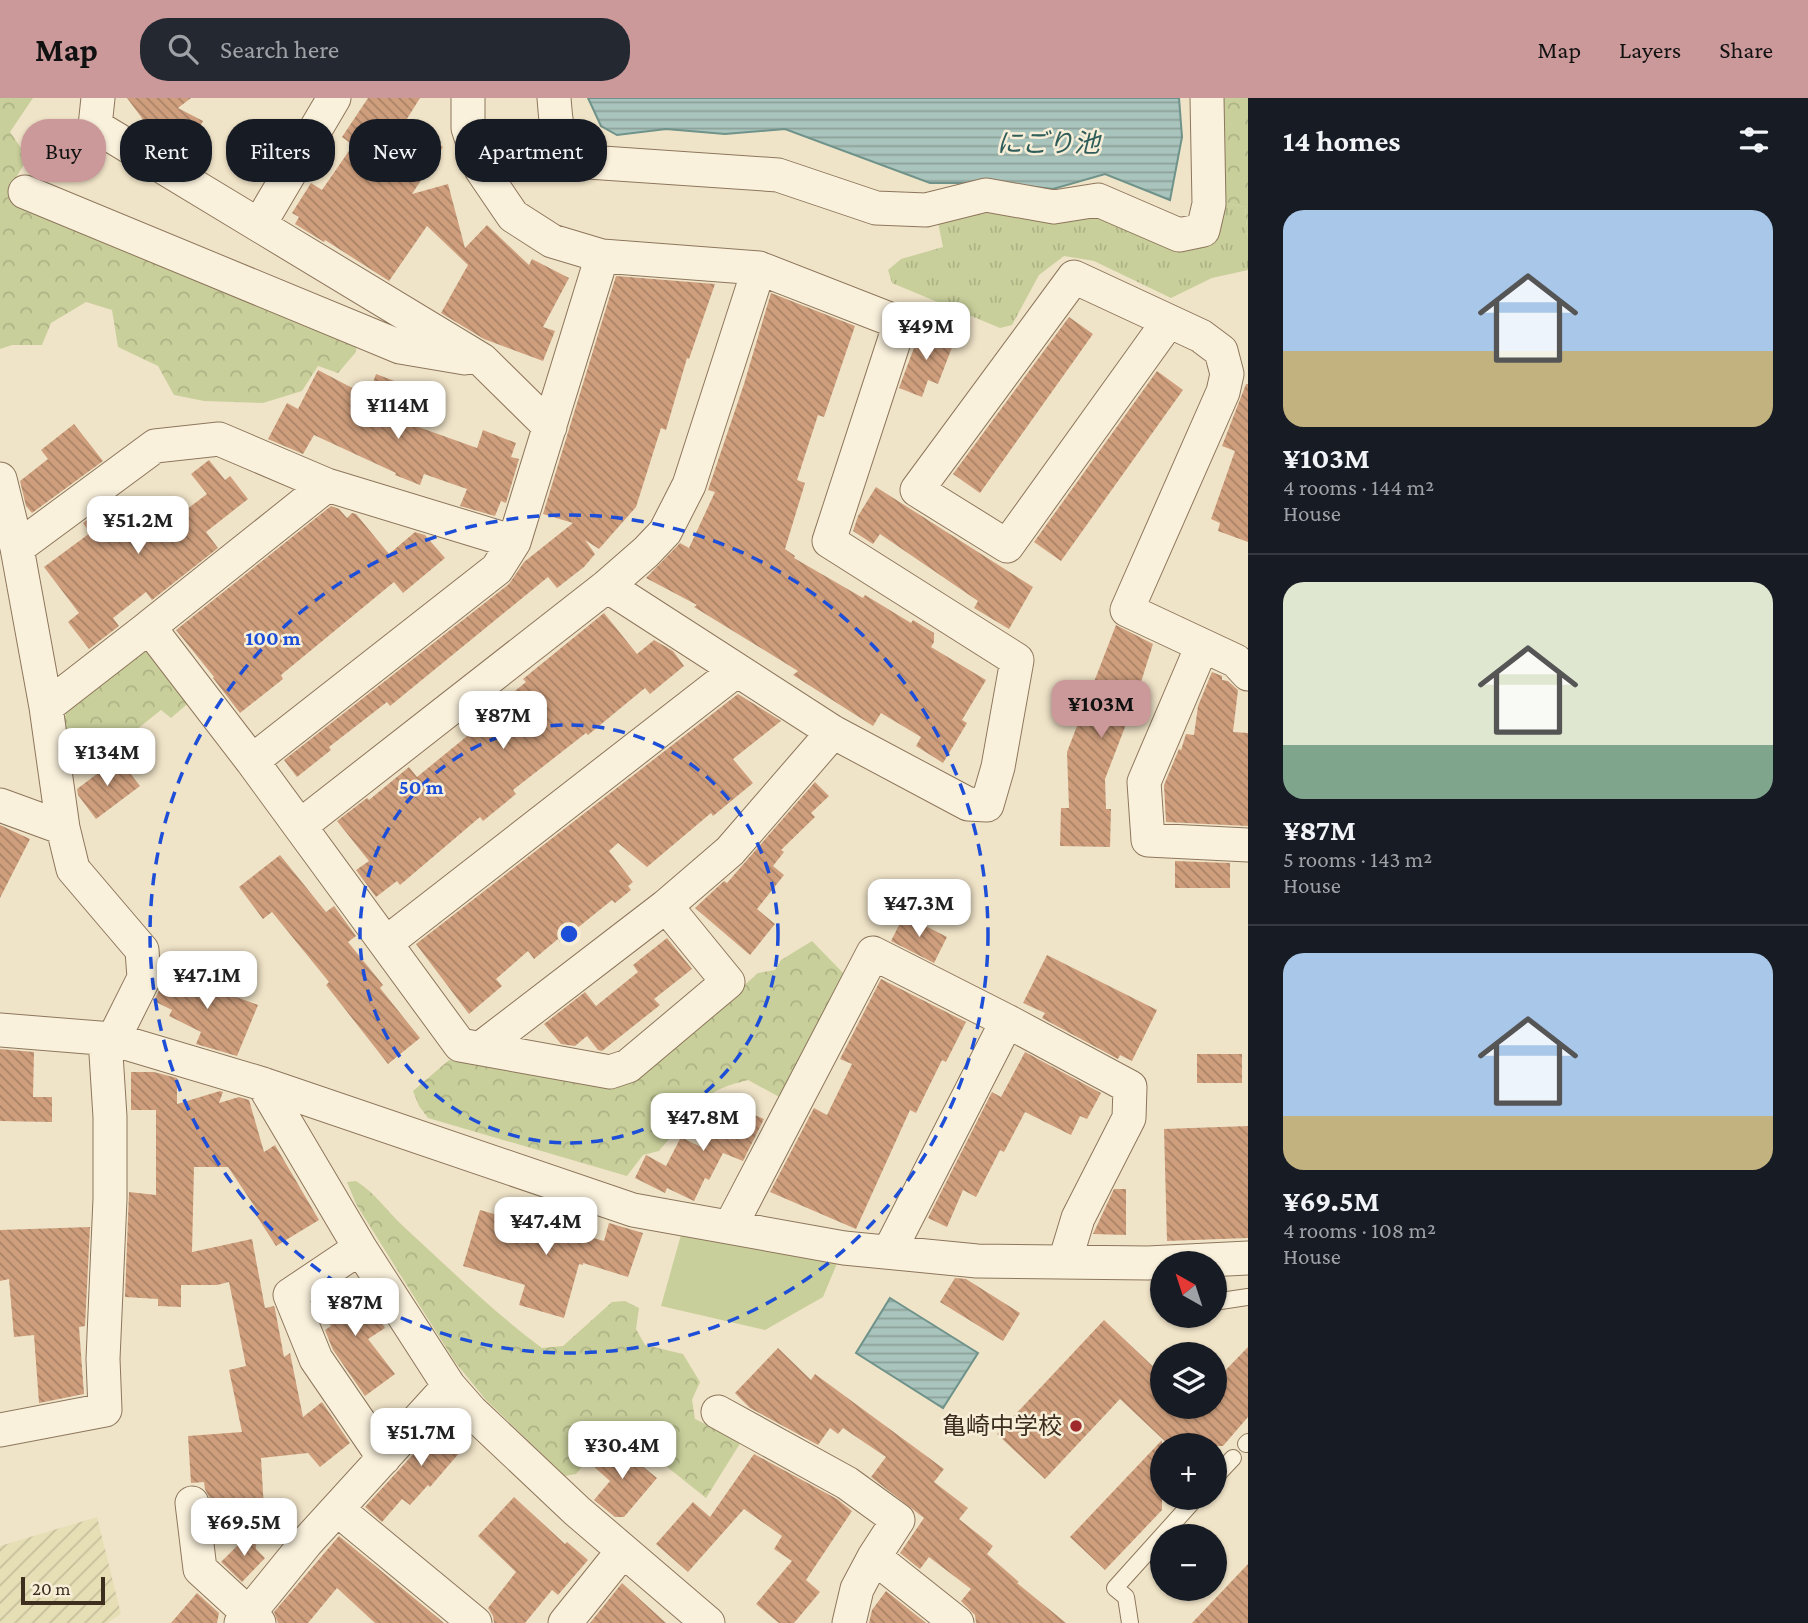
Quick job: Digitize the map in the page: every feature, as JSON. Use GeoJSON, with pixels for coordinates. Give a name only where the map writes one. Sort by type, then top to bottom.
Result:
{"type":"FeatureCollection","features":[{"type":"Feature","properties":{"kind":"street"},"geometry":{"type":"LineString","coordinates":[[98,98],[94,126],[482,360],[550,427]]}},
{"type":"Feature","properties":{"kind":"street"},"geometry":{"type":"LineString","coordinates":[[258,225],[334,98]]}},
{"type":"Feature","properties":{"kind":"street"},"geometry":{"type":"LineString","coordinates":[[468,98],[468,128],[481,169],[513,216],[552,241],[602,256],[759,268],[900,323],[829,541],[1017,660],[998,767],[987,805],[968,803],[833,732],[607,586]]}},
{"type":"Feature","properties":{"kind":"street"},"geometry":{"type":"LineString","coordinates":[[554,98],[558,134],[570,152],[588,162],[778,175],[876,208],[926,210],[986,195],[1054,206],[1098,200],[1179,235],[1203,230],[1209,204],[1207,98]]}},
{"type":"Feature","properties":{"kind":"street"},"geometry":{"type":"LineString","coordinates":[[25,192],[400,347],[482,360]]}},
{"type":"Feature","properties":{"kind":"street"},"geometry":{"type":"LineString","coordinates":[[252,761],[497,569],[514,542],[602,256]]}},
{"type":"Feature","properties":{"kind":"street"},"geometry":{"type":"LineString","coordinates":[[300,826],[607,586],[665,532],[689,485],[759,268]]}},
{"type":"Feature","properties":{"kind":"street"},"geometry":{"type":"LineString","coordinates":[[1168,322],[1007,547],[917,490],[1073,278],[1201,336],[1221,351],[1227,374],[1223,392],[1127,610],[1236,661],[1248,674]]}},
{"type":"Feature","properties":{"kind":"street"},"geometry":{"type":"LineString","coordinates":[[18,548],[155,446],[219,439],[327,485],[514,542]]}},
{"type":"Feature","properties":{"kind":"street"},"geometry":{"type":"LineString","coordinates":[[0,479],[18,548],[46,706],[63,828],[73,869],[142,950],[144,978],[106,1054],[110,1117],[110,1199],[103,1359],[105,1410],[0,1430]]}},
{"type":"Feature","properties":{"kind":"street"},"geometry":{"type":"LineString","coordinates":[[46,706],[327,485]]}},
{"type":"Feature","properties":{"kind":"street"},"geometry":{"type":"LineString","coordinates":[[149,627],[252,761],[460,1045],[610,1072],[628,1066],[728,982],[666,906]]}},
{"type":"Feature","properties":{"kind":"street"},"geometry":{"type":"LineString","coordinates":[[1202,646],[1144,782],[1148,840],[1248,845]]}},
{"type":"Feature","properties":{"kind":"street"},"geometry":{"type":"LineString","coordinates":[[386,943],[737,670]]}},
{"type":"Feature","properties":{"kind":"street"},"geometry":{"type":"LineString","coordinates":[[481,1048],[666,906],[730,851],[833,732]]}},
{"type":"Feature","properties":{"kind":"street"},"geometry":{"type":"LineString","coordinates":[[0,804],[63,828]]}},
{"type":"Feature","properties":{"kind":"street"},"geometry":{"type":"LineString","coordinates":[[730,1227],[873,953],[1130,1087],[1129,1118],[1077,1218],[1065,1261]]}},
{"type":"Feature","properties":{"kind":"street"},"geometry":{"type":"LineString","coordinates":[[889,1252],[1007,1021]]}},
{"type":"Feature","properties":{"kind":"street"},"geometry":{"type":"LineString","coordinates":[[0,1030],[112,1039],[263,1084],[633,1210],[844,1248],[977,1261],[1148,1263],[1248,1258]]}},
{"type":"Feature","properties":{"kind":"street"},"geometry":{"type":"LineString","coordinates":[[263,1084],[360,1248],[449,1386],[471,1411],[622,1552],[708,1623]]}},
{"type":"Feature","properties":{"kind":"street"},"geometry":{"type":"LineString","coordinates":[[360,1248],[290,1295],[316,1359],[384,1458]]}},
{"type":"Feature","properties":{"kind":"street"},"geometry":{"type":"LineString","coordinates":[[192,1503],[200,1569],[249,1620],[306,1543],[449,1386]]}},
{"type":"Feature","properties":{"kind":"street"},"geometry":{"type":"LineString","coordinates":[[718,1412],[847,1483],[898,1520],[857,1589],[849,1623]]}},
{"type":"Feature","properties":{"kind":"street"},"geometry":{"type":"LineString","coordinates":[[338,1510],[475,1623]]}},
{"type":"Feature","properties":{"kind":"street"},"geometry":{"type":"LineString","coordinates":[[565,1623],[622,1552]]}},
{"type":"Feature","properties":{"kind":"street"},"geometry":{"type":"LineString","coordinates":[[874,1557],[957,1623]]}},
{"type":"Feature","properties":{"kind":"lane"},"geometry":{"type":"LineString","coordinates":[[1227,1300],[1248,1297]]}},
{"type":"Feature","properties":{"kind":"lane"},"geometry":{"type":"LineString","coordinates":[[1227,1464],[1233,1458]]}},
{"type":"Feature","properties":{"kind":"lane"},"geometry":{"type":"LineString","coordinates":[[1130,1623],[1126,1597],[1115,1588],[1185,1510]]}},
{"type":"Feature","properties":{"kind":"shaded area"},"geometry":{"type":"Polygon","coordinates":[[[97,1517],[121,1614],[107,1623],[0,1623],[0,1546],[97,1517]]]}},
{"type":"Feature","properties":{"kind":"green space"},"geometry":{"type":"Polygon","coordinates":[[[0,98],[33,98],[10,132],[21,148],[21,169],[12,184],[357,337],[356,352],[338,373],[318,366],[302,391],[263,403],[204,401],[174,395],[158,366],[118,347],[112,310],[86,302],[51,323],[42,345],[12,345],[0,349],[0,98]]]}},
{"type":"Feature","properties":{"kind":"green space"},"geometry":{"type":"Polygon","coordinates":[[[1220,98],[1248,98],[1248,237],[1245,207],[1222,202],[1220,98]]]}},
{"type":"Feature","properties":{"kind":"green space"},"geometry":{"type":"Polygon","coordinates":[[[1222,202],[1245,207],[1248,270],[1212,278],[1171,298],[1094,261],[1064,256],[1039,275],[1012,325],[1000,328],[892,283],[888,270],[901,259],[943,247],[938,222],[962,209],[1098,206],[1177,241],[1222,202]]]}},
{"type":"Feature","properties":{"kind":"green space"},"geometry":{"type":"Polygon","coordinates":[[[140,650],[154,653],[191,701],[171,718],[161,710],[126,738],[99,737],[70,753],[64,721],[68,706],[140,650]]]}},
{"type":"Feature","properties":{"kind":"green space"},"geometry":{"type":"Polygon","coordinates":[[[812,941],[844,974],[783,1099],[748,1080],[724,1087],[705,1101],[687,1129],[674,1133],[659,1151],[643,1155],[627,1176],[428,1118],[413,1091],[449,1060],[614,1089],[637,1080],[758,973],[775,970],[781,960],[812,941]]]}},
{"type":"Feature","properties":{"kind":"green space"},"geometry":{"type":"Polygon","coordinates":[[[356,1181],[471,1288],[542,1348],[563,1346],[612,1302],[625,1301],[639,1308],[636,1329],[645,1345],[683,1354],[700,1382],[692,1400],[695,1419],[741,1442],[706,1498],[622,1431],[614,1431],[576,1474],[565,1476],[486,1400],[455,1362],[356,1204],[347,1182],[356,1181]]]}},
{"type":"Feature","properties":{"kind":"green space"},"geometry":{"type":"Polygon","coordinates":[[[681,1235],[838,1261],[823,1297],[765,1330],[661,1306],[681,1235]]]}},
{"type":"Feature","properties":{"kind":"water","name":"にごり池"},"geometry":{"type":"Polygon","coordinates":[[[588,98],[1179,98],[1182,137],[1170,200],[1105,174],[1053,189],[997,183],[930,183],[785,129],[725,134],[666,129],[617,135],[607,129],[607,119],[598,119],[588,98]]]}},
{"type":"Feature","properties":{"kind":"water"},"geometry":{"type":"Polygon","coordinates":[[[890,1298],[978,1353],[943,1408],[856,1353],[890,1298]]]}},
{"type":"Feature","properties":{"kind":"building"},"geometry":{"type":"Polygon","coordinates":[[[127,98],[191,98],[178,108],[199,119],[143,119],[127,98]]]}},
{"type":"Feature","properties":{"kind":"building"},"geometry":{"type":"Polygon","coordinates":[[[368,98],[420,98],[407,119],[354,119],[368,98]]]}},
{"type":"Feature","properties":{"kind":"building"},"geometry":{"type":"Polygon","coordinates":[[[349,126],[349,142],[342,137],[349,126]]]}},
{"type":"Feature","properties":{"kind":"building"},"geometry":{"type":"Polygon","coordinates":[[[349,151],[349,182],[420,182],[412,194],[448,184],[465,248],[487,225],[529,265],[532,259],[569,278],[543,327],[555,331],[543,361],[484,339],[441,313],[468,265],[427,226],[389,281],[295,224],[299,217],[292,213],[311,183],[322,190],[328,182],[335,182],[335,171],[349,151]]]}},
{"type":"Feature","properties":{"kind":"building"},"geometry":{"type":"Polygon","coordinates":[[[616,276],[715,284],[689,359],[687,358],[666,430],[661,428],[636,507],[599,549],[585,540],[595,554],[584,567],[557,588],[548,577],[390,706],[387,702],[329,747],[331,750],[297,777],[284,760],[509,584],[524,562],[573,523],[543,514],[616,276]]]}},
{"type":"Feature","properties":{"kind":"building"},"geometry":{"type":"Polygon","coordinates":[[[771,293],[855,326],[824,417],[818,415],[797,480],[805,483],[785,549],[795,556],[794,558],[863,598],[865,595],[911,623],[913,620],[934,633],[931,647],[986,680],[962,720],[967,723],[943,763],[916,746],[921,737],[881,713],[873,726],[793,675],[798,671],[694,607],[697,605],[646,578],[680,543],[689,548],[715,492],[708,490],[771,293]]]}},
{"type":"Feature","properties":{"kind":"building"},"geometry":{"type":"Polygon","coordinates":[[[1069,317],[1093,334],[980,493],[953,474],[1069,317]]]}},
{"type":"Feature","properties":{"kind":"building"},"geometry":{"type":"Polygon","coordinates":[[[921,329],[954,342],[938,384],[928,380],[922,397],[899,388],[921,329]]]}},
{"type":"Feature","properties":{"kind":"building"},"geometry":{"type":"Polygon","coordinates":[[[318,370],[360,392],[362,388],[370,391],[376,374],[397,382],[385,415],[477,448],[483,430],[516,443],[511,457],[519,459],[506,503],[501,501],[495,516],[460,506],[467,489],[424,474],[420,485],[314,435],[303,454],[268,439],[287,403],[298,409],[318,370]]]}},
{"type":"Feature","properties":{"kind":"building"},"geometry":{"type":"Polygon","coordinates":[[[1157,371],[1183,390],[1061,561],[1034,542],[1157,371]]]}},
{"type":"Feature","properties":{"kind":"building"},"geometry":{"type":"Polygon","coordinates":[[[1246,384],[1248,542],[1218,531],[1220,523],[1211,519],[1235,451],[1222,446],[1246,384]]]}},
{"type":"Feature","properties":{"kind":"building"},"geometry":{"type":"Polygon","coordinates":[[[74,424],[103,461],[32,513],[26,506],[20,481],[48,459],[41,450],[74,424]]]}},
{"type":"Feature","properties":{"kind":"building"},"geometry":{"type":"Polygon","coordinates":[[[209,460],[225,480],[230,476],[248,499],[206,532],[218,548],[152,600],[146,592],[113,618],[119,626],[89,649],[68,622],[79,613],[44,567],[90,533],[83,523],[116,499],[146,540],[207,494],[191,474],[209,460]]]}},
{"type":"Feature","properties":{"kind":"building"},"geometry":{"type":"Polygon","coordinates":[[[876,487],[1033,587],[1009,629],[974,608],[978,601],[880,534],[873,544],[853,531],[858,516],[876,487]]]}},
{"type":"Feature","properties":{"kind":"building"},"geometry":{"type":"Polygon","coordinates":[[[331,506],[339,509],[347,518],[352,513],[356,514],[389,554],[415,532],[425,535],[445,558],[403,593],[394,582],[281,675],[283,679],[240,713],[176,630],[331,506]]]}},
{"type":"Feature","properties":{"kind":"building"},"geometry":{"type":"Polygon","coordinates":[[[604,613],[637,654],[654,640],[673,651],[684,666],[650,694],[645,688],[588,735],[586,733],[513,790],[516,794],[483,821],[480,817],[400,885],[397,881],[376,897],[356,870],[369,861],[337,821],[367,798],[369,800],[409,767],[417,777],[477,728],[474,724],[526,682],[523,679],[604,613]]]}},
{"type":"Feature","properties":{"kind":"building"},"geometry":{"type":"Polygon","coordinates":[[[1116,625],[1153,644],[1135,701],[1105,779],[1106,809],[1111,809],[1110,847],[1060,846],[1061,808],[1069,808],[1067,752],[1116,625]]]}},
{"type":"Feature","properties":{"kind":"building"},"geometry":{"type":"Polygon","coordinates":[[[1212,672],[1222,676],[1222,680],[1228,681],[1238,690],[1233,732],[1248,733],[1248,826],[1166,822],[1164,785],[1186,734],[1194,735],[1198,706],[1212,672]]]}},
{"type":"Feature","properties":{"kind":"building"},"geometry":{"type":"Polygon","coordinates":[[[738,694],[781,721],[733,759],[753,783],[713,816],[711,813],[647,867],[618,843],[609,851],[633,882],[628,886],[631,890],[615,903],[612,900],[560,942],[558,939],[534,959],[528,951],[496,979],[502,986],[469,1014],[416,944],[738,694]]]}},
{"type":"Feature","properties":{"kind":"building"},"geometry":{"type":"Polygon","coordinates":[[[118,758],[140,786],[96,819],[78,795],[77,789],[118,758]]]}},
{"type":"Feature","properties":{"kind":"building"},"geometry":{"type":"Polygon","coordinates":[[[815,782],[829,796],[811,813],[815,817],[781,850],[784,852],[773,866],[784,875],[757,909],[775,924],[750,955],[695,908],[724,881],[727,883],[815,782]]]}},
{"type":"Feature","properties":{"kind":"building"},"geometry":{"type":"Polygon","coordinates":[[[0,825],[30,839],[0,898],[0,825]]]}},
{"type":"Feature","properties":{"kind":"building"},"geometry":{"type":"Polygon","coordinates":[[[280,855],[326,912],[334,906],[356,936],[348,942],[383,985],[380,988],[420,1038],[388,1064],[326,985],[329,982],[272,912],[263,919],[239,887],[280,855]]]}},
{"type":"Feature","properties":{"kind":"building"},"geometry":{"type":"Polygon","coordinates":[[[1175,861],[1230,863],[1230,888],[1175,888],[1175,861]]]}},
{"type":"Feature","properties":{"kind":"building"},"geometry":{"type":"Polygon","coordinates":[[[904,915],[947,937],[934,963],[891,941],[904,915]]]}},
{"type":"Feature","properties":{"kind":"building"},"geometry":{"type":"Polygon","coordinates":[[[667,938],[692,969],[654,999],[660,1005],[602,1051],[598,1050],[587,1036],[575,1046],[561,1044],[544,1024],[585,992],[596,1006],[638,972],[633,965],[667,938]]]}},
{"type":"Feature","properties":{"kind":"building"},"geometry":{"type":"Polygon","coordinates":[[[1047,955],[1157,1010],[1132,1061],[1120,1055],[1118,1059],[1042,1018],[1045,1013],[1023,1003],[1047,955]]]}},
{"type":"Feature","properties":{"kind":"building"},"geometry":{"type":"Polygon","coordinates":[[[162,964],[217,990],[258,1005],[237,1056],[196,1044],[201,1032],[169,1016],[172,1010],[154,1001],[161,986],[162,964]]]}},
{"type":"Feature","properties":{"kind":"building"},"geometry":{"type":"Polygon","coordinates":[[[881,979],[966,1022],[946,1062],[942,1060],[916,1113],[910,1110],[856,1229],[770,1192],[814,1108],[827,1115],[852,1064],[840,1059],[881,979]]]}},
{"type":"Feature","properties":{"kind":"building"},"geometry":{"type":"Polygon","coordinates":[[[0,1049],[34,1052],[33,1097],[52,1097],[52,1122],[0,1121],[0,1049]]]}},
{"type":"Feature","properties":{"kind":"building"},"geometry":{"type":"Polygon","coordinates":[[[1025,1052],[1101,1093],[1087,1119],[1080,1116],[1071,1135],[1025,1112],[1004,1152],[1000,1150],[976,1197],[963,1190],[947,1227],[928,1218],[992,1092],[1001,1097],[1025,1052]]]}},
{"type":"Feature","properties":{"kind":"building"},"geometry":{"type":"Polygon","coordinates":[[[1197,1054],[1242,1054],[1242,1083],[1197,1083],[1197,1054]]]}},
{"type":"Feature","properties":{"kind":"building"},"geometry":{"type":"Polygon","coordinates":[[[131,1072],[154,1072],[177,1078],[177,1104],[220,1091],[223,1092],[219,1103],[239,1097],[249,1100],[264,1152],[275,1145],[319,1220],[276,1246],[256,1215],[259,1213],[228,1167],[194,1167],[192,1252],[252,1239],[265,1308],[274,1306],[284,1357],[290,1353],[303,1417],[322,1402],[350,1443],[320,1467],[308,1453],[261,1458],[264,1509],[253,1510],[254,1523],[214,1525],[211,1501],[204,1482],[191,1483],[188,1436],[242,1432],[229,1370],[246,1366],[229,1282],[217,1285],[181,1285],[181,1307],[158,1306],[158,1299],[125,1297],[129,1192],[156,1195],[156,1110],[131,1110],[131,1072]]]}},
{"type":"Feature","properties":{"kind":"building"},"geometry":{"type":"Polygon","coordinates":[[[722,1101],[764,1119],[743,1161],[723,1153],[709,1180],[705,1178],[694,1201],[667,1188],[665,1193],[635,1178],[646,1155],[666,1166],[681,1137],[701,1147],[722,1101]]]}},
{"type":"Feature","properties":{"kind":"building"},"geometry":{"type":"Polygon","coordinates":[[[1248,1126],[1248,1238],[1167,1241],[1164,1129],[1248,1126]]]}},
{"type":"Feature","properties":{"kind":"building"},"geometry":{"type":"Polygon","coordinates":[[[1114,1189],[1126,1189],[1126,1235],[1093,1234],[1114,1189]]]}},
{"type":"Feature","properties":{"kind":"building"},"geometry":{"type":"Polygon","coordinates":[[[480,1210],[543,1228],[544,1224],[604,1241],[609,1223],[643,1233],[628,1277],[579,1264],[564,1318],[519,1305],[525,1285],[463,1266],[480,1210]]]}},
{"type":"Feature","properties":{"kind":"building"},"geometry":{"type":"Polygon","coordinates":[[[90,1227],[85,1326],[79,1327],[84,1394],[39,1403],[34,1335],[14,1337],[9,1279],[0,1281],[0,1230],[90,1227]]]}},
{"type":"Feature","properties":{"kind":"building"},"geometry":{"type":"Polygon","coordinates":[[[955,1278],[966,1279],[1020,1313],[1003,1341],[940,1302],[955,1278]]]}},
{"type":"Feature","properties":{"kind":"building"},"geometry":{"type":"Polygon","coordinates":[[[344,1282],[360,1307],[368,1302],[385,1328],[368,1339],[395,1374],[365,1396],[333,1350],[325,1330],[331,1326],[314,1302],[344,1282]]]}},
{"type":"Feature","properties":{"kind":"building"},"geometry":{"type":"Polygon","coordinates":[[[1104,1320],[1150,1364],[1150,1419],[1227,1419],[1227,1369],[1248,1347],[1248,1417],[1227,1441],[1227,1433],[1156,1433],[1120,1399],[1045,1479],[997,1434],[1104,1320]]]}},
{"type":"Feature","properties":{"kind":"building"},"geometry":{"type":"Polygon","coordinates":[[[778,1348],[811,1380],[815,1374],[944,1469],[934,1482],[968,1508],[959,1519],[993,1546],[987,1554],[1019,1582],[1017,1583],[1066,1623],[976,1623],[975,1615],[961,1601],[971,1589],[929,1557],[920,1569],[900,1553],[924,1518],[871,1477],[886,1457],[843,1428],[838,1434],[830,1428],[818,1445],[750,1408],[735,1393],[778,1348]]]}},
{"type":"Feature","properties":{"kind":"building"},"geometry":{"type":"Polygon","coordinates":[[[449,1415],[472,1438],[430,1487],[428,1485],[410,1505],[402,1499],[382,1522],[365,1507],[449,1415]]]}},
{"type":"Feature","properties":{"kind":"building"},"geometry":{"type":"Polygon","coordinates":[[[613,1442],[657,1478],[624,1517],[615,1517],[594,1500],[610,1481],[592,1465],[613,1442]]]}},
{"type":"Feature","properties":{"kind":"building"},"geometry":{"type":"Polygon","coordinates":[[[1150,1453],[1150,1510],[1162,1510],[1105,1570],[1070,1537],[1150,1453]]]}},
{"type":"Feature","properties":{"kind":"building"},"geometry":{"type":"Polygon","coordinates":[[[754,1454],[837,1499],[852,1511],[806,1580],[820,1592],[794,1623],[779,1623],[756,1604],[792,1561],[774,1549],[782,1536],[744,1509],[688,1572],[656,1544],[693,1502],[710,1517],[754,1454]]]}},
{"type":"Feature","properties":{"kind":"building"},"geometry":{"type":"Polygon","coordinates":[[[514,1497],[565,1544],[567,1542],[588,1560],[558,1595],[552,1590],[525,1623],[494,1623],[488,1608],[516,1572],[478,1536],[514,1497]]]}},
{"type":"Feature","properties":{"kind":"building"},"geometry":{"type":"Polygon","coordinates":[[[255,1528],[256,1549],[265,1558],[242,1582],[221,1562],[255,1528]]]}},
{"type":"Feature","properties":{"kind":"building"},"geometry":{"type":"Polygon","coordinates":[[[339,1536],[444,1623],[375,1623],[337,1588],[308,1623],[278,1623],[274,1612],[339,1536]]]}},
{"type":"Feature","properties":{"kind":"building"},"geometry":{"type":"Polygon","coordinates":[[[1248,1564],[1248,1623],[1192,1623],[1213,1601],[1227,1601],[1227,1586],[1248,1564]]]}},
{"type":"Feature","properties":{"kind":"building"},"geometry":{"type":"Polygon","coordinates":[[[622,1583],[666,1623],[590,1623],[622,1583]]]}},
{"type":"Feature","properties":{"kind":"building"},"geometry":{"type":"Polygon","coordinates":[[[886,1591],[926,1623],[869,1623],[872,1610],[886,1591]]]}},
{"type":"Feature","properties":{"kind":"building"},"geometry":{"type":"Polygon","coordinates":[[[197,1593],[219,1613],[217,1623],[171,1623],[197,1593]]]}},
{"type":"Feature","properties":{"kind":"place","name":"亀崎中学校"},"geometry":{"type":"Point","coordinates":[1076,1426]}}]}
